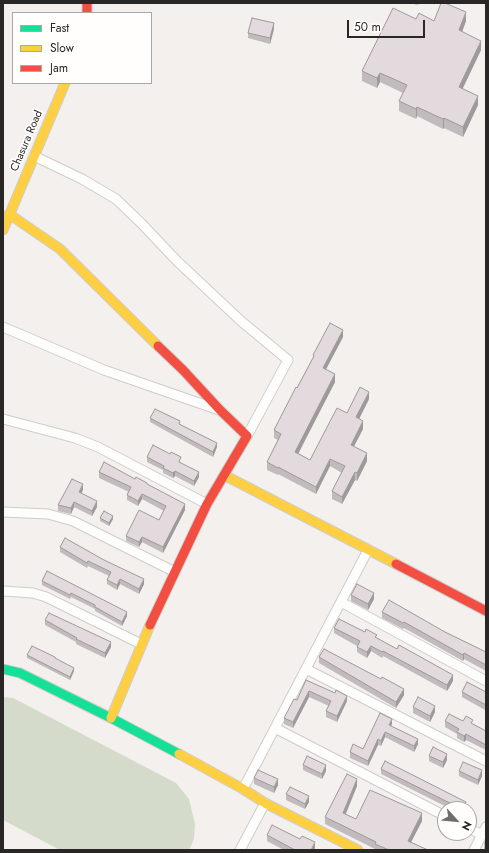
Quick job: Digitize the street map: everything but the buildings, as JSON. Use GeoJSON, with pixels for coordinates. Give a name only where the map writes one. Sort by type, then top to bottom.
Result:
{"type":"FeatureCollection","features":[{"type":"Feature","properties":{"kind":"street","name":"Chasura Road"},"geometry":{"type":"LineString","coordinates":[[3,230],[65,84]]}},
{"type":"Feature","properties":{"kind":"street"},"geometry":{"type":"LineString","coordinates":[[34,156],[82,179],[116,199],[177,261],[241,321],[288,360],[248,436],[207,504],[141,644],[111,718]]}},
{"type":"Feature","properties":{"kind":"street"},"geometry":{"type":"LineString","coordinates":[[9,214],[60,249],[183,370],[220,410],[248,436]]}},
{"type":"Feature","properties":{"kind":"street"},"geometry":{"type":"LineString","coordinates":[[3,327],[104,370],[220,410]]}},
{"type":"Feature","properties":{"kind":"street"},"geometry":{"type":"LineString","coordinates":[[3,420],[76,438],[98,447],[207,504]]}},
{"type":"Feature","properties":{"kind":"street"},"geometry":{"type":"LineString","coordinates":[[224,475],[486,611]]}},
{"type":"Feature","properties":{"kind":"street"},"geometry":{"type":"LineString","coordinates":[[3,512],[48,514],[73,521],[176,572]]}},
{"type":"Feature","properties":{"kind":"street"},"geometry":{"type":"LineString","coordinates":[[243,789],[368,550]]}},
{"type":"Feature","properties":{"kind":"street"},"geometry":{"type":"LineString","coordinates":[[3,591],[33,593],[46,597],[141,644]]}},
{"type":"Feature","properties":{"kind":"street"},"geometry":{"type":"LineString","coordinates":[[341,602],[486,681]]}},
{"type":"Feature","properties":{"kind":"street"},"geometry":{"type":"LineString","coordinates":[[3,669],[20,673],[111,718],[243,789],[265,803],[358,850]]}},
{"type":"Feature","properties":{"kind":"street"},"geometry":{"type":"LineString","coordinates":[[306,669],[486,761]]}},
{"type":"Feature","properties":{"kind":"street"},"geometry":{"type":"LineString","coordinates":[[275,728],[437,812]]}},
{"type":"Feature","properties":{"kind":"street"},"geometry":{"type":"LineString","coordinates":[[240,850],[265,803]]}},
{"type":"Feature","properties":{"kind":"street"},"geometry":{"type":"LineString","coordinates":[[474,850],[484,831]]}},
{"type":"Feature","properties":{"kind":"green space"},"geometry":{"type":"Polygon","coordinates":[[[3,697],[13,698],[176,783],[189,799],[195,824],[194,839],[189,850],[60,850],[3,820],[3,697]]]}},
{"type":"Feature","properties":{"kind":"traffic: fast"},"geometry":{"type":"LineString","coordinates":[[3,669],[20,673],[111,718],[179,754]]}},
{"type":"Feature","properties":{"kind":"traffic: slow"},"geometry":{"type":"LineString","coordinates":[[3,230],[65,84]]}},
{"type":"Feature","properties":{"kind":"traffic: slow"},"geometry":{"type":"LineString","coordinates":[[9,214],[60,249],[158,346]]}},
{"type":"Feature","properties":{"kind":"traffic: slow"},"geometry":{"type":"LineString","coordinates":[[224,475],[396,564]]}},
{"type":"Feature","properties":{"kind":"traffic: slow"},"geometry":{"type":"LineString","coordinates":[[111,718],[150,625]]}},
{"type":"Feature","properties":{"kind":"traffic: slow"},"geometry":{"type":"LineString","coordinates":[[179,754],[243,789],[265,803],[358,850]]}},
{"type":"Feature","properties":{"kind":"traffic: jam"},"geometry":{"type":"LineString","coordinates":[[87,3],[87,12]]}},
{"type":"Feature","properties":{"kind":"traffic: jam"},"geometry":{"type":"LineString","coordinates":[[150,625],[207,504],[247,436],[158,346]]}},
{"type":"Feature","properties":{"kind":"traffic: jam"},"geometry":{"type":"LineString","coordinates":[[396,564],[486,611]]}}]}
